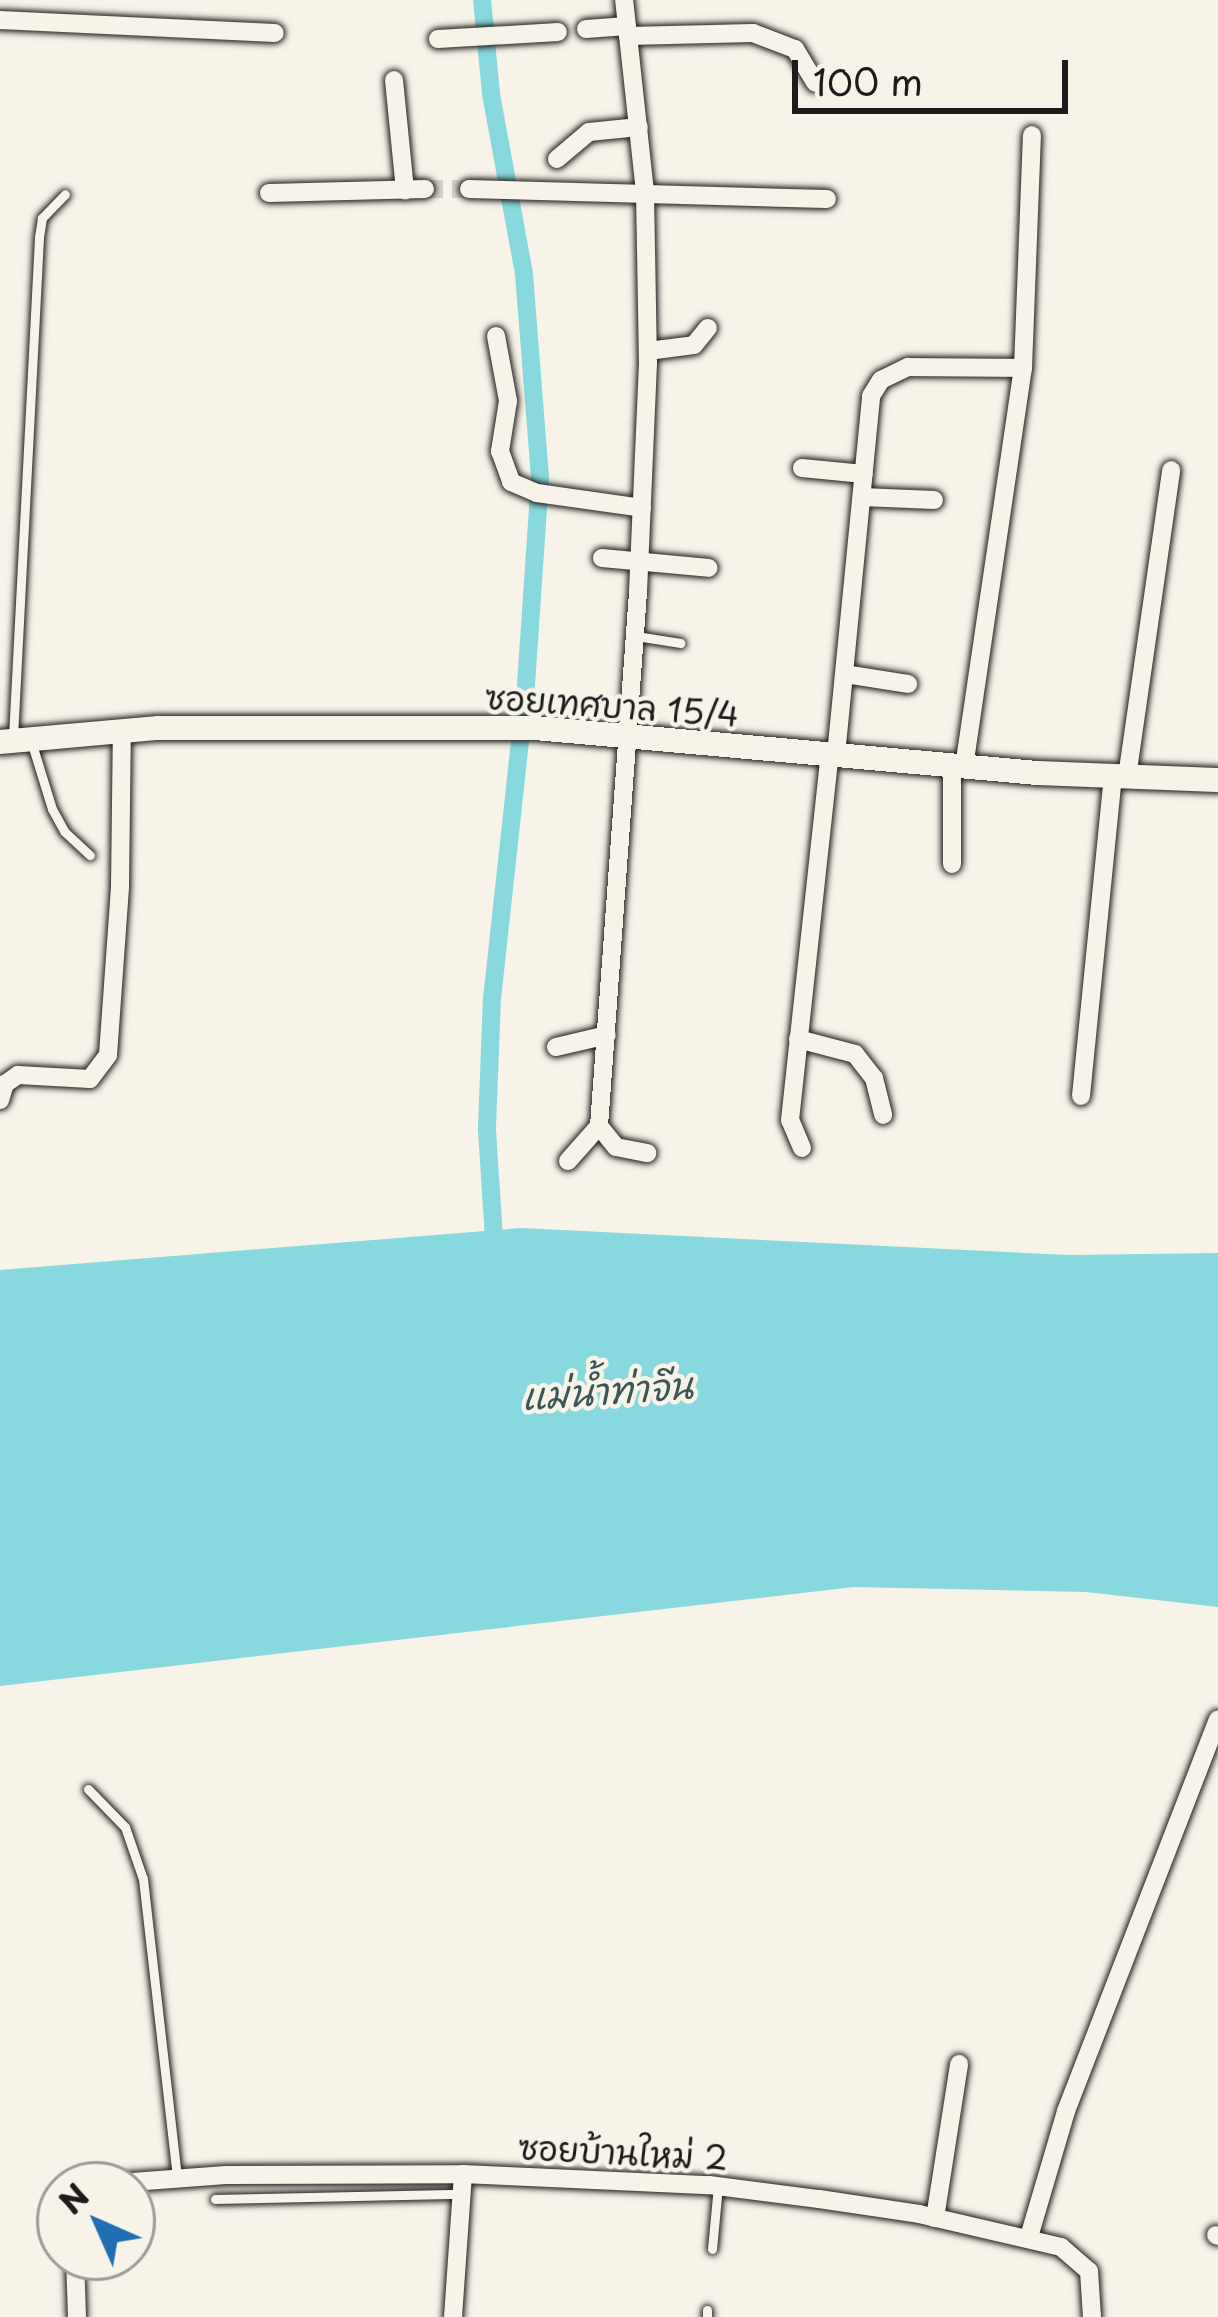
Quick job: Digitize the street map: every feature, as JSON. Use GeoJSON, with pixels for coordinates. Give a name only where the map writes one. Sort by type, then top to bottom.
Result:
{"type":"FeatureCollection","features":[{"type":"Feature","properties":{"kind":"street"},"geometry":{"type":"LineString","coordinates":[[568,1161],[598,1126],[640,563],[648,351],[645,192],[624,0]]}},
{"type":"Feature","properties":{"kind":"street"},"geometry":{"type":"LineString","coordinates":[[0,20],[275,32]]}},
{"type":"Feature","properties":{"kind":"street"},"geometry":{"type":"LineString","coordinates":[[586,29],[753,33],[795,50],[815,82]]}},
{"type":"Feature","properties":{"kind":"street"},"geometry":{"type":"LineString","coordinates":[[438,39],[558,32]]}},
{"type":"Feature","properties":{"kind":"street"},"geometry":{"type":"LineString","coordinates":[[269,193],[415,189],[394,80]]}},
{"type":"Feature","properties":{"kind":"street"},"geometry":{"type":"LineString","coordinates":[[557,159],[589,132],[639,127]]}},
{"type":"Feature","properties":{"kind":"street"},"geometry":{"type":"LineString","coordinates":[[952,864],[958,767],[1023,368],[1032,134]]}},
{"type":"Feature","properties":{"kind":"street"},"geometry":{"type":"LineString","coordinates":[[478,188],[827,199]]}},
{"type":"Feature","properties":{"kind":"street"},"geometry":{"type":"LineString","coordinates":[[648,351],[694,345],[708,328]]}},
{"type":"Feature","properties":{"kind":"street"},"geometry":{"type":"LineString","coordinates":[[496,336],[508,401],[500,451],[511,482],[530,491],[642,508]]}},
{"type":"Feature","properties":{"kind":"street"},"geometry":{"type":"LineString","coordinates":[[802,1148],[790,1120],[844,674],[871,396],[888,375],[928,364],[1023,368]]}},
{"type":"Feature","properties":{"kind":"street"},"geometry":{"type":"LineString","coordinates":[[802,468],[864,474]]}},
{"type":"Feature","properties":{"kind":"street"},"geometry":{"type":"LineString","coordinates":[[1081,1096],[1120,776],[1171,470]]}},
{"type":"Feature","properties":{"kind":"street"},"geometry":{"type":"LineString","coordinates":[[862,497],[934,500]]}},
{"type":"Feature","properties":{"kind":"street"},"geometry":{"type":"LineString","coordinates":[[602,558],[709,568]]}},
{"type":"Feature","properties":{"kind":"street"},"geometry":{"type":"LineString","coordinates":[[844,674],[908,684]]}},
{"type":"Feature","properties":{"kind":"street","name":"ซอยเทศบาล 15/4"},"geometry":{"type":"LineString","coordinates":[[14,741],[122,731],[535,728],[958,767],[1218,780]]}},
{"type":"Feature","properties":{"kind":"street"},"geometry":{"type":"LineString","coordinates":[[0,1100],[5,1084],[18,1076],[90,1079],[108,1054],[120,886],[122,731]]}},
{"type":"Feature","properties":{"kind":"street"},"geometry":{"type":"LineString","coordinates":[[556,1047],[607,1035]]}},
{"type":"Feature","properties":{"kind":"street"},"geometry":{"type":"LineString","coordinates":[[798,1039],[855,1054],[874,1078],[883,1115]]}},
{"type":"Feature","properties":{"kind":"street"},"geometry":{"type":"LineString","coordinates":[[598,1126],[616,1147],[647,1153]]}},
{"type":"Feature","properties":{"kind":"street"},"geometry":{"type":"LineString","coordinates":[[1029,2237],[1066,2110],[1218,1720]]}},
{"type":"Feature","properties":{"kind":"street"},"geometry":{"type":"LineString","coordinates":[[935,2218],[959,2064]]}},
{"type":"Feature","properties":{"kind":"street","name":"ซอยบ้านใหม่ 2"},"geometry":{"type":"LineString","coordinates":[[156,2180],[718,2186],[1029,2237],[1074,2255],[1089,2271],[1092,2317]]}},
{"type":"Feature","properties":{"kind":"street"},"geometry":{"type":"LineString","coordinates":[[453,2317],[463,2184]]}},
{"type":"Feature","properties":{"kind":"street"},"geometry":{"type":"LineString","coordinates":[[76,2281],[77,2317]]}},
{"type":"Feature","properties":{"kind":"lane"},"geometry":{"type":"LineString","coordinates":[[65,194],[42,218],[39,237],[14,741],[65,832],[90,855]]}},
{"type":"Feature","properties":{"kind":"lane"},"geometry":{"type":"LineString","coordinates":[[636,636],[680,643]]}},
{"type":"Feature","properties":{"kind":"lane"},"geometry":{"type":"LineString","coordinates":[[88,1789],[125,1827],[143,1879],[177,2179]]}},
{"type":"Feature","properties":{"kind":"lane"},"geometry":{"type":"LineString","coordinates":[[214,2200],[463,2184]]}},
{"type":"Feature","properties":{"kind":"lane"},"geometry":{"type":"LineString","coordinates":[[712,2249],[718,2186]]}},
{"type":"Feature","properties":{"kind":"water","name":"แม่น้ำท่าจีน"},"geometry":{"type":"Polygon","coordinates":[[[521,1228],[1068,1255],[1218,1253],[1218,1607],[1086,1592],[854,1587],[0,1686],[0,1270],[521,1228]]]}},
{"type":"Feature","properties":{"kind":"waterway"},"geometry":{"type":"LineString","coordinates":[[482,0],[491,94],[524,274],[540,479],[526,686],[492,997],[487,1130],[495,1255]]}},
{"type":"Feature","properties":{"kind":"tunnel"},"geometry":{"type":"LineString","coordinates":[[425,189],[469,189]]}}]}
